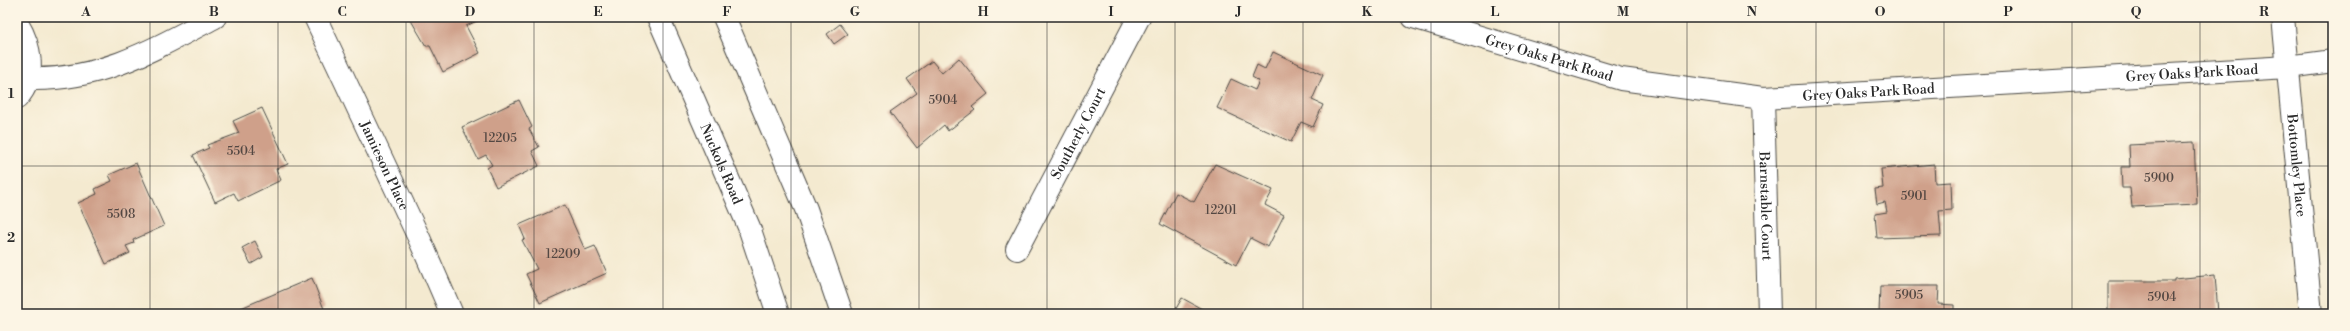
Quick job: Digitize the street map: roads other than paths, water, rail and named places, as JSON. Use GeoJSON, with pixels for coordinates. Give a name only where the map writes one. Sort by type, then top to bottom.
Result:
{"type":"FeatureCollection","features":[{"type":"Feature","properties":{"kind":"street"},"geometry":{"type":"LineString","coordinates":[[28,78],[56,79],[98,72],[160,46],[215,17]]}},
{"type":"Feature","properties":{"kind":"street","name":"Jamieson Place"},"geometry":{"type":"LineString","coordinates":[[315,17],[419,238],[452,314]]}},
{"type":"Feature","properties":{"kind":"street","name":"Nuckols Road"},"geometry":{"type":"LineString","coordinates":[[658,17],[749,227],[778,314]]}},
{"type":"Feature","properties":{"kind":"street"},"geometry":{"type":"LineString","coordinates":[[724,17],[806,208],[842,314]]}},
{"type":"Feature","properties":{"kind":"street","name":"Southerly Court"},"geometry":{"type":"LineString","coordinates":[[1017,249],[1139,17]]}},
{"type":"Feature","properties":{"kind":"street","name":"Grey Oaks Park Road"},"geometry":{"type":"LineString","coordinates":[[1413,17],[1429,24],[1621,79],[1763,98],[2288,67],[2333,61]]}},
{"type":"Feature","properties":{"kind":"street","name":"Bottomley Place"},"geometry":{"type":"LineString","coordinates":[[2283,17],[2311,314]]}},
{"type":"Feature","properties":{"kind":"street"},"geometry":{"type":"LineString","coordinates":[[17,23],[26,38],[30,58],[28,78],[17,98]]}},
{"type":"Feature","properties":{"kind":"street","name":"Barnstable Court"},"geometry":{"type":"LineString","coordinates":[[1763,98],[1769,314]]}}]}
